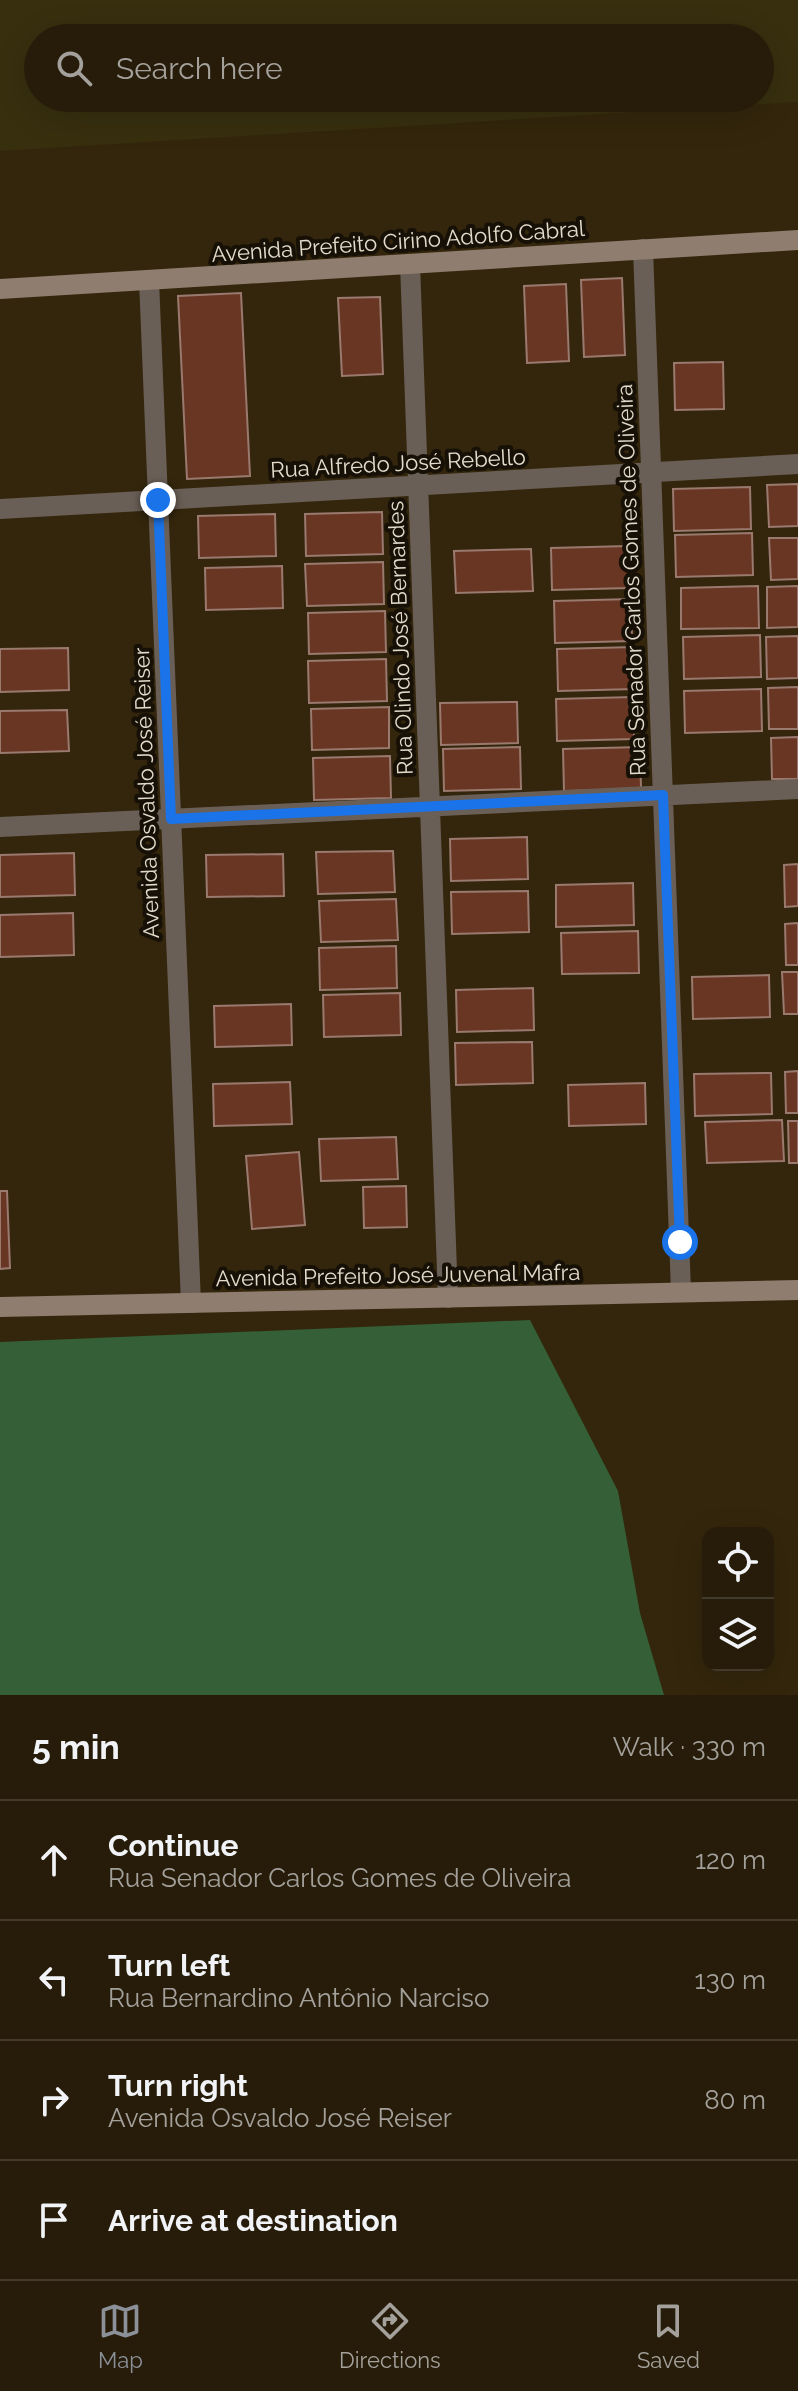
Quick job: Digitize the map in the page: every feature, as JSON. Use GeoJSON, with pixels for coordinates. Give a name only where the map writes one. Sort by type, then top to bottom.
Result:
{"type":"FeatureCollection","features":[{"type":"Feature","properties":{"kind":"main road","name":"Avenida Prefeito Cirino Adolfo Cabral"},"geometry":{"type":"LineString","coordinates":[[0,289],[798,240]]}},
{"type":"Feature","properties":{"kind":"main road","name":"Avenida Prefeito José Juvenal Mafra"},"geometry":{"type":"LineString","coordinates":[[0,1307],[798,1290]]}},
{"type":"Feature","properties":{"kind":"street","name":"Rua Senador Carlos Gomes de Oliveira"},"geometry":{"type":"LineString","coordinates":[[643,249],[681,1292]]}},
{"type":"Feature","properties":{"kind":"street","name":"Rua Olindo José Bernardes"},"geometry":{"type":"LineString","coordinates":[[410,264],[448,1298]]}},
{"type":"Feature","properties":{"kind":"street","name":"Avenida Osvaldo José Reiser"},"geometry":{"type":"LineString","coordinates":[[149,280],[191,1303]]}},
{"type":"Feature","properties":{"kind":"street","name":"Rua Alfredo José Rebello"},"geometry":{"type":"LineString","coordinates":[[0,509],[798,464]]}},
{"type":"Feature","properties":{"kind":"street"},"geometry":{"type":"LineString","coordinates":[[0,827],[798,789]]}},
{"type":"Feature","properties":{"kind":"green space"},"geometry":{"type":"Polygon","coordinates":[[[530,1320],[618,1491],[640,1613],[664,1695],[0,1695],[0,1342],[530,1320]]]}},
{"type":"Feature","properties":{"kind":"sand"},"geometry":{"type":"Polygon","coordinates":[[[0,0],[798,0],[798,102],[774,103],[774,24],[24,24],[24,112],[635,112],[0,151],[0,0]]]}},
{"type":"Feature","properties":{"kind":"building"},"geometry":{"type":"Polygon","coordinates":[[[622,278],[625,355],[584,357],[581,280],[622,278]]]}},
{"type":"Feature","properties":{"kind":"building"},"geometry":{"type":"Polygon","coordinates":[[[566,284],[569,361],[527,363],[524,286],[566,284]]]}},
{"type":"Feature","properties":{"kind":"building"},"geometry":{"type":"Polygon","coordinates":[[[241,293],[250,476],[187,479],[178,296],[241,293]]]}},
{"type":"Feature","properties":{"kind":"building"},"geometry":{"type":"Polygon","coordinates":[[[380,297],[383,374],[342,376],[338,298],[380,297]]]}},
{"type":"Feature","properties":{"kind":"building"},"geometry":{"type":"Polygon","coordinates":[[[723,362],[724,409],[675,410],[674,363],[723,362]]]}},
{"type":"Feature","properties":{"kind":"building"},"geometry":{"type":"Polygon","coordinates":[[[798,484],[798,526],[769,527],[767,485],[798,484]]]}},
{"type":"Feature","properties":{"kind":"building"},"geometry":{"type":"Polygon","coordinates":[[[750,487],[751,529],[674,531],[673,489],[750,487]]]}},
{"type":"Feature","properties":{"kind":"building"},"geometry":{"type":"Polygon","coordinates":[[[382,512],[383,554],[306,556],[305,514],[382,512]]]}},
{"type":"Feature","properties":{"kind":"building"},"geometry":{"type":"Polygon","coordinates":[[[275,514],[276,556],[199,558],[198,516],[275,514]]]}},
{"type":"Feature","properties":{"kind":"building"},"geometry":{"type":"Polygon","coordinates":[[[752,533],[753,575],[676,577],[675,535],[752,533]]]}},
{"type":"Feature","properties":{"kind":"building"},"geometry":{"type":"Polygon","coordinates":[[[769,538],[798,538],[798,579],[771,580],[769,538]]]}},
{"type":"Feature","properties":{"kind":"building"},"geometry":{"type":"Polygon","coordinates":[[[628,546],[629,588],[552,590],[551,548],[628,546]]]}},
{"type":"Feature","properties":{"kind":"building"},"geometry":{"type":"Polygon","coordinates":[[[531,549],[533,591],[456,593],[454,551],[531,549]]]}},
{"type":"Feature","properties":{"kind":"building"},"geometry":{"type":"Polygon","coordinates":[[[383,562],[384,604],[307,606],[305,564],[383,562]]]}},
{"type":"Feature","properties":{"kind":"building"},"geometry":{"type":"Polygon","coordinates":[[[282,566],[283,608],[206,610],[205,568],[282,566]]]}},
{"type":"Feature","properties":{"kind":"building"},"geometry":{"type":"Polygon","coordinates":[[[758,586],[759,628],[681,629],[681,588],[758,586]]]}},
{"type":"Feature","properties":{"kind":"building"},"geometry":{"type":"Polygon","coordinates":[[[798,586],[798,627],[767,628],[767,587],[798,586]]]}},
{"type":"Feature","properties":{"kind":"building"},"geometry":{"type":"Polygon","coordinates":[[[631,599],[632,641],[555,643],[554,601],[631,599]]]}},
{"type":"Feature","properties":{"kind":"building"},"geometry":{"type":"Polygon","coordinates":[[[385,611],[386,652],[309,654],[308,613],[385,611]]]}},
{"type":"Feature","properties":{"kind":"building"},"geometry":{"type":"Polygon","coordinates":[[[760,635],[761,677],[684,679],[683,637],[760,635]]]}},
{"type":"Feature","properties":{"kind":"building"},"geometry":{"type":"Polygon","coordinates":[[[798,636],[798,678],[767,679],[766,637],[798,636]]]}},
{"type":"Feature","properties":{"kind":"building"},"geometry":{"type":"Polygon","coordinates":[[[634,647],[635,689],[558,691],[557,649],[634,647]]]}},
{"type":"Feature","properties":{"kind":"building"},"geometry":{"type":"Polygon","coordinates":[[[68,648],[69,690],[0,692],[0,649],[68,648]]]}},
{"type":"Feature","properties":{"kind":"building"},"geometry":{"type":"Polygon","coordinates":[[[386,659],[387,701],[309,703],[308,661],[386,659]]]}},
{"type":"Feature","properties":{"kind":"building"},"geometry":{"type":"Polygon","coordinates":[[[798,687],[798,729],[769,729],[768,688],[798,687]]]}},
{"type":"Feature","properties":{"kind":"building"},"geometry":{"type":"Polygon","coordinates":[[[761,689],[762,731],[685,733],[684,691],[761,689]]]}},
{"type":"Feature","properties":{"kind":"building"},"geometry":{"type":"Polygon","coordinates":[[[633,697],[634,739],[557,741],[556,699],[633,697]]]}},
{"type":"Feature","properties":{"kind":"building"},"geometry":{"type":"Polygon","coordinates":[[[517,702],[518,743],[441,745],[440,703],[517,702]]]}},
{"type":"Feature","properties":{"kind":"building"},"geometry":{"type":"Polygon","coordinates":[[[389,707],[389,748],[312,750],[311,709],[389,707]]]}},
{"type":"Feature","properties":{"kind":"building"},"geometry":{"type":"Polygon","coordinates":[[[67,710],[69,751],[0,753],[0,711],[67,710]]]}},
{"type":"Feature","properties":{"kind":"building"},"geometry":{"type":"Polygon","coordinates":[[[798,737],[798,779],[772,779],[771,738],[798,737]]]}},
{"type":"Feature","properties":{"kind":"building"},"geometry":{"type":"Polygon","coordinates":[[[520,747],[521,789],[444,791],[443,749],[520,747]]]}},
{"type":"Feature","properties":{"kind":"building"},"geometry":{"type":"Polygon","coordinates":[[[640,747],[641,789],[564,791],[563,749],[640,747]]]}},
{"type":"Feature","properties":{"kind":"building"},"geometry":{"type":"Polygon","coordinates":[[[390,756],[391,798],[314,800],[313,758],[390,756]]]}},
{"type":"Feature","properties":{"kind":"building"},"geometry":{"type":"Polygon","coordinates":[[[527,837],[528,879],[451,881],[450,839],[527,837]]]}},
{"type":"Feature","properties":{"kind":"building"},"geometry":{"type":"Polygon","coordinates":[[[393,851],[395,892],[318,894],[316,852],[393,851]]]}},
{"type":"Feature","properties":{"kind":"building"},"geometry":{"type":"Polygon","coordinates":[[[74,853],[75,895],[0,897],[0,855],[74,853]]]}},
{"type":"Feature","properties":{"kind":"building"},"geometry":{"type":"Polygon","coordinates":[[[283,854],[284,896],[207,897],[206,855],[283,854]]]}},
{"type":"Feature","properties":{"kind":"building"},"geometry":{"type":"Polygon","coordinates":[[[798,864],[798,906],[785,907],[784,865],[798,864]]]}},
{"type":"Feature","properties":{"kind":"building"},"geometry":{"type":"Polygon","coordinates":[[[633,883],[634,925],[556,927],[556,885],[633,883]]]}},
{"type":"Feature","properties":{"kind":"building"},"geometry":{"type":"Polygon","coordinates":[[[528,891],[529,932],[452,934],[451,892],[528,891]]]}},
{"type":"Feature","properties":{"kind":"building"},"geometry":{"type":"Polygon","coordinates":[[[396,899],[398,940],[321,942],[319,901],[396,899]]]}},
{"type":"Feature","properties":{"kind":"building"},"geometry":{"type":"Polygon","coordinates":[[[73,913],[74,955],[0,957],[0,915],[73,913]]]}},
{"type":"Feature","properties":{"kind":"building"},"geometry":{"type":"Polygon","coordinates":[[[798,923],[798,965],[786,965],[785,924],[798,923]]]}},
{"type":"Feature","properties":{"kind":"building"},"geometry":{"type":"Polygon","coordinates":[[[638,931],[639,973],[562,974],[561,933],[638,931]]]}},
{"type":"Feature","properties":{"kind":"building"},"geometry":{"type":"Polygon","coordinates":[[[396,946],[397,988],[320,990],[319,948],[396,946]]]}},
{"type":"Feature","properties":{"kind":"building"},"geometry":{"type":"Polygon","coordinates":[[[782,972],[798,972],[798,1014],[784,1014],[782,972]]]}},
{"type":"Feature","properties":{"kind":"building"},"geometry":{"type":"Polygon","coordinates":[[[769,975],[770,1017],[693,1019],[692,977],[769,975]]]}},
{"type":"Feature","properties":{"kind":"building"},"geometry":{"type":"Polygon","coordinates":[[[533,988],[534,1030],[457,1032],[456,990],[533,988]]]}},
{"type":"Feature","properties":{"kind":"building"},"geometry":{"type":"Polygon","coordinates":[[[400,993],[401,1035],[324,1037],[323,995],[400,993]]]}},
{"type":"Feature","properties":{"kind":"building"},"geometry":{"type":"Polygon","coordinates":[[[291,1004],[292,1045],[215,1047],[214,1006],[291,1004]]]}},
{"type":"Feature","properties":{"kind":"building"},"geometry":{"type":"Polygon","coordinates":[[[532,1042],[533,1083],[456,1085],[455,1043],[532,1042]]]}},
{"type":"Feature","properties":{"kind":"building"},"geometry":{"type":"Polygon","coordinates":[[[798,1071],[798,1113],[786,1113],[785,1072],[798,1071]]]}},
{"type":"Feature","properties":{"kind":"building"},"geometry":{"type":"Polygon","coordinates":[[[771,1073],[772,1114],[695,1116],[694,1074],[771,1073]]]}},
{"type":"Feature","properties":{"kind":"building"},"geometry":{"type":"Polygon","coordinates":[[[290,1082],[292,1124],[214,1126],[213,1084],[290,1082]]]}},
{"type":"Feature","properties":{"kind":"building"},"geometry":{"type":"Polygon","coordinates":[[[645,1083],[646,1124],[569,1126],[568,1085],[645,1083]]]}},
{"type":"Feature","properties":{"kind":"building"},"geometry":{"type":"Polygon","coordinates":[[[782,1120],[784,1161],[707,1163],[705,1122],[782,1120]]]}},
{"type":"Feature","properties":{"kind":"building"},"geometry":{"type":"Polygon","coordinates":[[[788,1121],[798,1121],[798,1163],[789,1163],[788,1121]]]}},
{"type":"Feature","properties":{"kind":"building"},"geometry":{"type":"Polygon","coordinates":[[[396,1137],[398,1179],[321,1181],[319,1139],[396,1137]]]}},
{"type":"Feature","properties":{"kind":"building"},"geometry":{"type":"Polygon","coordinates":[[[299,1152],[305,1225],[252,1229],[246,1156],[299,1152]]]}},
{"type":"Feature","properties":{"kind":"building"},"geometry":{"type":"Polygon","coordinates":[[[406,1186],[407,1227],[364,1228],[363,1187],[406,1186]]]}},
{"type":"Feature","properties":{"kind":"building"},"geometry":{"type":"Polygon","coordinates":[[[0,1191],[7,1191],[10,1268],[0,1269],[0,1191]]]}},
{"type":"Feature","properties":{"kind":"route"},"geometry":{"type":"LineString","coordinates":[[158,500],[171,819],[663,795],[680,1242]]}}]}
